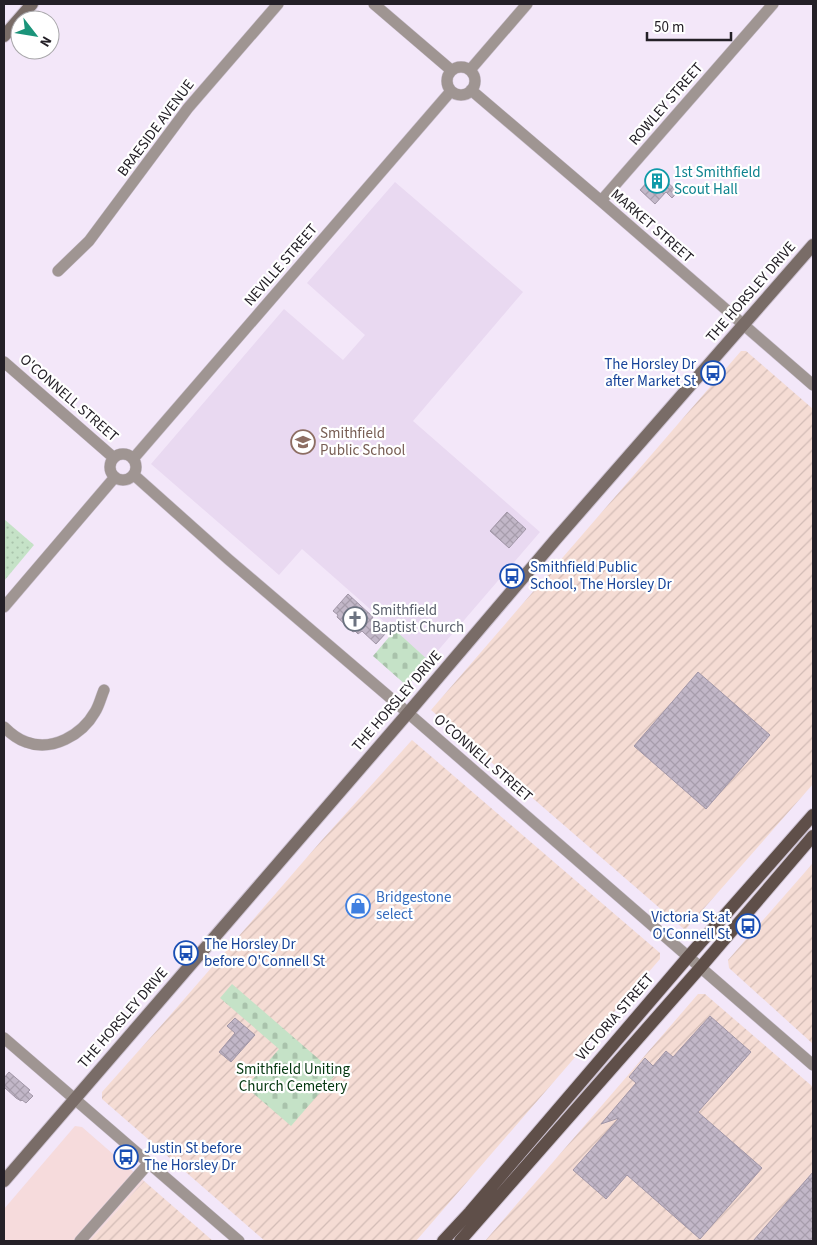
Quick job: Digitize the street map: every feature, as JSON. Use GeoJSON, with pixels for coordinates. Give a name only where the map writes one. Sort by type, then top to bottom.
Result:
{"type":"FeatureCollection","features":[{"type":"Feature","properties":{"kind":"main road"},"geometry":{"type":"LineString","coordinates":[[4,36],[32,4]]}},
{"type":"Feature","properties":{"kind":"main road","name":"THE HORSLEY DRIVE"},"geometry":{"type":"LineString","coordinates":[[5,1180],[545,552],[813,245]]}},
{"type":"Feature","properties":{"kind":"main road","name":"VICTORIA STREET"},"geometry":{"type":"LineString","coordinates":[[443,1241],[813,815]]}},
{"type":"Feature","properties":{"kind":"main road","name":"VICTORIA STREET"},"geometry":{"type":"LineString","coordinates":[[460,1241],[700,968],[813,836]]}},
{"type":"Feature","properties":{"kind":"street","name":"BRAESIDE AVENUE"},"geometry":{"type":"LineString","coordinates":[[58,271],[89,241],[188,108],[278,4]]}},
{"type":"Feature","properties":{"kind":"street"},"geometry":{"type":"LineString","coordinates":[[374,4],[451,70]]}},
{"type":"Feature","properties":{"kind":"street"},"geometry":{"type":"LineString","coordinates":[[470,70],[527,4]]}},
{"type":"Feature","properties":{"kind":"street","name":"ROWLEY STREET"},"geometry":{"type":"LineString","coordinates":[[601,200],[773,4]]}},
{"type":"Feature","properties":{"kind":"street"},"geometry":{"type":"LineString","coordinates":[[460,67],[470,70],[473,75],[474,86],[466,94],[461,95],[451,91],[446,82],[451,70],[460,67]]}},
{"type":"Feature","properties":{"kind":"street","name":"MARKET STREET"},"geometry":{"type":"LineString","coordinates":[[471,90],[601,200],[813,385]]}},
{"type":"Feature","properties":{"kind":"street","name":"NEVILLE STREET"},"geometry":{"type":"LineString","coordinates":[[133,459],[451,91]]}},
{"type":"Feature","properties":{"kind":"street","name":"O'CONNELL STREET"},"geometry":{"type":"LineString","coordinates":[[4,362],[114,458]]}},
{"type":"Feature","properties":{"kind":"street"},"geometry":{"type":"LineString","coordinates":[[123,454],[133,459],[136,465],[134,475],[126,480],[115,477],[110,469],[114,458],[123,454]]}},
{"type":"Feature","properties":{"kind":"street","name":"O'CONNELL STREET"},"geometry":{"type":"LineString","coordinates":[[134,475],[228,559],[813,1065]]}},
{"type":"Feature","properties":{"kind":"street"},"geometry":{"type":"LineString","coordinates":[[4,607],[115,477]]}},
{"type":"Feature","properties":{"kind":"street"},"geometry":{"type":"LineString","coordinates":[[4,727],[14,737],[28,743],[46,745],[67,740],[83,727],[96,712],[104,690]]}},
{"type":"Feature","properties":{"kind":"street"},"geometry":{"type":"LineString","coordinates":[[4,1038],[239,1241]]}},
{"type":"Feature","properties":{"kind":"street"},"geometry":{"type":"LineString","coordinates":[[80,1241],[149,1163]]}},
{"type":"Feature","properties":{"kind":"shaded area","name":"Smithfield Public School"},"geometry":{"type":"Polygon","coordinates":[[[395,182],[523,292],[413,421],[540,532],[429,661],[302,549],[279,575],[151,464],[284,309],[343,360],[365,335],[307,283],[395,182]]]}},
{"type":"Feature","properties":{"kind":"shaded area"},"geometry":{"type":"Polygon","coordinates":[[[741,351],[746,351],[813,409],[813,784],[685,930],[431,710],[741,351]]]}},
{"type":"Feature","properties":{"kind":"shaded area"},"geometry":{"type":"Polygon","coordinates":[[[412,740],[660,953],[660,959],[416,1241],[265,1241],[102,1099],[102,1092],[412,740]]]}},
{"type":"Feature","properties":{"kind":"shaded area"},"geometry":{"type":"Polygon","coordinates":[[[813,863],[813,1044],[729,968],[728,960],[813,863]]]}},
{"type":"Feature","properties":{"kind":"shaded area"},"geometry":{"type":"Polygon","coordinates":[[[698,994],[705,994],[813,1087],[813,1241],[485,1241],[698,994]]]}},
{"type":"Feature","properties":{"kind":"shaded area"},"geometry":{"type":"Polygon","coordinates":[[[75,1126],[82,1127],[144,1181],[90,1241],[4,1241],[4,1209],[75,1126]]]}},
{"type":"Feature","properties":{"kind":"shaded area"},"geometry":{"type":"Polygon","coordinates":[[[144,1181],[213,1241],[90,1241],[144,1181]]]}},
{"type":"Feature","properties":{"kind":"green space"},"geometry":{"type":"Polygon","coordinates":[[[4,519],[34,545],[4,581],[4,519]]]}},
{"type":"Feature","properties":{"kind":"green space"},"geometry":{"type":"Polygon","coordinates":[[[395,630],[429,661],[407,686],[373,656],[395,630]]]}},
{"type":"Feature","properties":{"kind":"green space","name":"Smithfield Uniting Church Cemetery"},"geometry":{"type":"Polygon","coordinates":[[[232,984],[336,1074],[291,1126],[246,1087],[279,1049],[220,998],[232,984]]]}},
{"type":"Feature","properties":{"kind":"building","name":"1st Smithfield Scout Hall"},"geometry":{"type":"Polygon","coordinates":[[[656,172],[678,192],[672,198],[666,192],[655,204],[640,190],[656,172]]]}},
{"type":"Feature","properties":{"kind":"building"},"geometry":{"type":"Polygon","coordinates":[[[507,512],[526,529],[509,548],[490,531],[507,512]]]}},
{"type":"Feature","properties":{"kind":"building","name":"Smithfield Baptist Church"},"geometry":{"type":"Polygon","coordinates":[[[348,594],[373,617],[371,620],[386,633],[376,644],[362,631],[358,634],[355,631],[353,632],[333,611],[348,594]]]}},
{"type":"Feature","properties":{"kind":"building"},"geometry":{"type":"Polygon","coordinates":[[[698,672],[770,735],[706,809],[634,746],[698,672]]]}},
{"type":"Feature","properties":{"kind":"building"},"geometry":{"type":"Polygon","coordinates":[[[710,1016],[751,1052],[698,1112],[762,1168],[700,1239],[627,1175],[606,1199],[573,1170],[619,1118],[601,1124],[636,1083],[629,1077],[645,1058],[653,1066],[666,1051],[673,1057],[710,1016]]]}},
{"type":"Feature","properties":{"kind":"building"},"geometry":{"type":"Polygon","coordinates":[[[235,1018],[255,1035],[231,1062],[219,1052],[235,1033],[227,1026],[235,1018]]]}},
{"type":"Feature","properties":{"kind":"building"},"geometry":{"type":"Polygon","coordinates":[[[9,1072],[30,1090],[28,1092],[33,1096],[26,1103],[16,1098],[4,1087],[4,1078],[9,1072]]]}},
{"type":"Feature","properties":{"kind":"building"},"geometry":{"type":"Polygon","coordinates":[[[813,1172],[813,1241],[753,1241],[813,1172]]]}},
{"type":"Feature","properties":{"kind":"place","name":"1st Smithfield Scout Hall"},"geometry":{"type":"Point","coordinates":[657,181]}},
{"type":"Feature","properties":{"kind":"place","name":"The Horsley Dr after Market St"},"geometry":{"type":"Point","coordinates":[713,373]}},
{"type":"Feature","properties":{"kind":"place","name":"Smithfield Public School"},"geometry":{"type":"Point","coordinates":[303,442]}},
{"type":"Feature","properties":{"kind":"place","name":"Smithfield Public School, The Horsley Dr"},"geometry":{"type":"Point","coordinates":[512,576]}},
{"type":"Feature","properties":{"kind":"place","name":"Smithfield Baptist Church"},"geometry":{"type":"Point","coordinates":[355,619]}},
{"type":"Feature","properties":{"kind":"place","name":"Bridgestone select"},"geometry":{"type":"Point","coordinates":[358,906]}},
{"type":"Feature","properties":{"kind":"place","name":"Victoria St at O'Connell St"},"geometry":{"type":"Point","coordinates":[748,926]}},
{"type":"Feature","properties":{"kind":"place","name":"The Horsley Dr before O'Connell St"},"geometry":{"type":"Point","coordinates":[186,953]}},
{"type":"Feature","properties":{"kind":"place","name":"Justin St before The Horsley Dr"},"geometry":{"type":"Point","coordinates":[126,1157]}}]}
